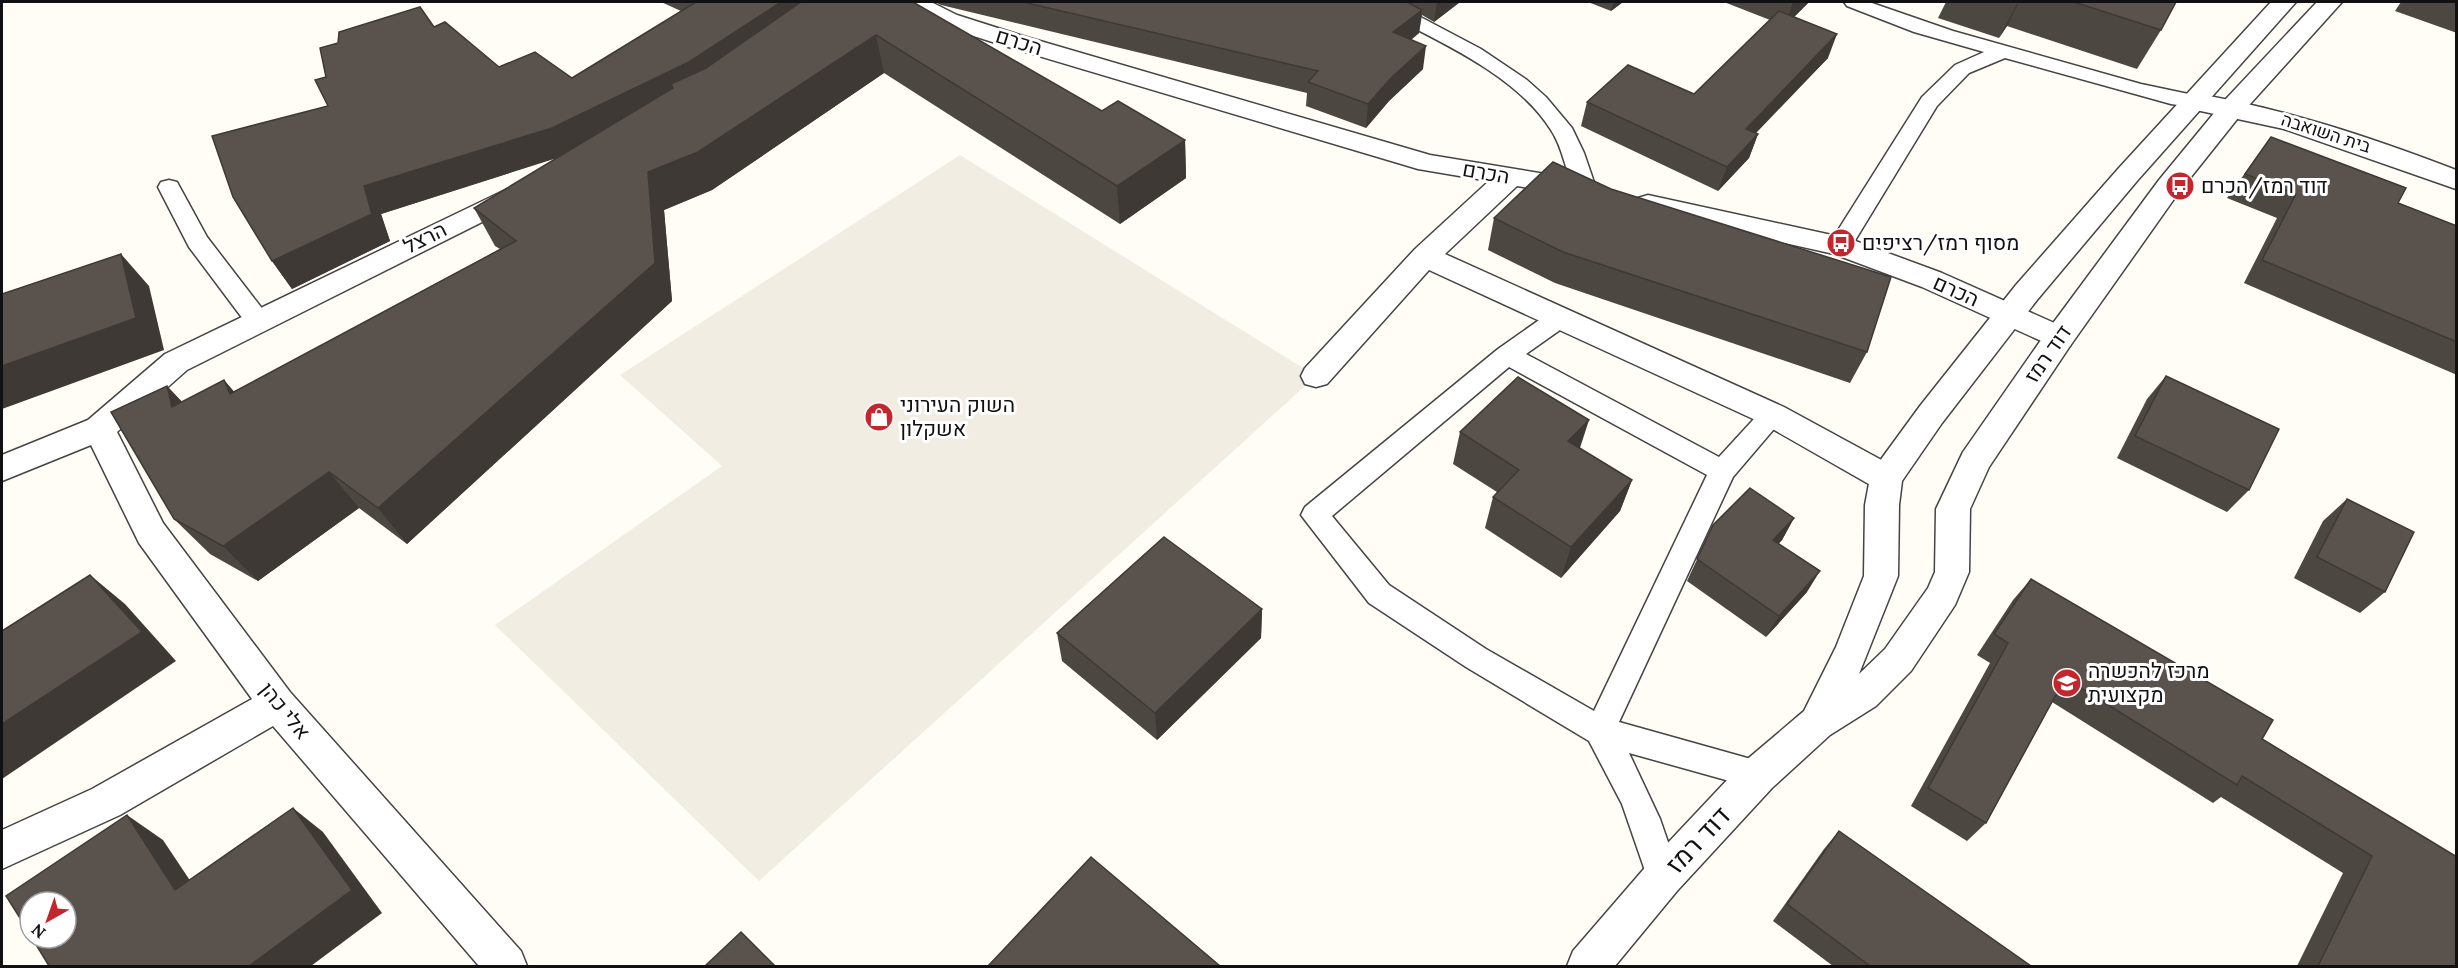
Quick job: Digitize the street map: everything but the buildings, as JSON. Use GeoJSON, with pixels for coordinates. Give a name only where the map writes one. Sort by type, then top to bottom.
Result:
{"type":"FeatureCollection","features":[{"type":"Feature","properties":{"kind":"street","name":"הכרם"},"geometry":{"type":"LineString","coordinates":[[914,2],[948,20],[1428,163],[1607,194],[1840,246],[1932,280],[2059,338]]}},
{"type":"Feature","properties":{"kind":"street","name":"דוד רמז"},"geometry":{"type":"LineString","coordinates":[[1817,723],[1853,648],[1881,576],[1882,505],[1886,478],[2007,314],[2191,101],[2284,2]]}},
{"type":"Feature","properties":{"kind":"street","name":"דוד רמז"},"geometry":{"type":"LineString","coordinates":[[1588,966],[1663,877],[1758,775],[1817,723],[1863,694],[1898,660],[1943,595],[1952,572],[1953,509],[1963,483],[2059,338],[2169,186],[2233,107],[2330,2]]}},
{"type":"Feature","properties":{"kind":"street","name":"בית השואבה"},"geometry":{"type":"LineString","coordinates":[[2191,101],[2233,107],[2310,126],[2457,180]]}},
{"type":"Feature","properties":{"kind":"street"},"geometry":{"type":"LineString","coordinates":[[1316,376],[1425,256],[1510,177]]}},
{"type":"Feature","properties":{"kind":"street","name":"הרצל"},"geometry":{"type":"LineString","coordinates":[[2,468],[99,429],[176,362],[540,182]]}},
{"type":"Feature","properties":{"kind":"street"},"geometry":{"type":"LineString","coordinates":[[1425,256],[1558,319],[1773,415],[1886,478]]}},
{"type":"Feature","properties":{"kind":"street","name":"אלי כהן"},"geometry":{"type":"LineString","coordinates":[[99,429],[151,533],[277,704],[506,966]]}},
{"type":"Feature","properties":{"kind":"street"},"geometry":{"type":"LineString","coordinates":[[2,850],[106,802],[277,704]]}},
{"type":"Feature","properties":{"kind":"lane"},"geometry":{"type":"LineString","coordinates":[[1378,2],[1523,85],[1558,122],[1575,156],[1607,194]]}},
{"type":"Feature","properties":{"kind":"lane"},"geometry":{"type":"LineString","coordinates":[[1854,2],[2000,53],[2041,62],[2127,89],[2191,101]]}},
{"type":"Feature","properties":{"kind":"lane"},"geometry":{"type":"LineString","coordinates":[[1840,246],[1929,102],[1962,69],[2000,53]]}},
{"type":"Feature","properties":{"kind":"lane"},"geometry":{"type":"LineString","coordinates":[[169,187],[197,240],[258,321]]}},
{"type":"Feature","properties":{"kind":"lane"},"geometry":{"type":"LineString","coordinates":[[1558,319],[1507,355],[1315,515],[1379,594],[1476,658],[1600,731],[1758,775]]}},
{"type":"Feature","properties":{"kind":"lane"},"geometry":{"type":"LineString","coordinates":[[1507,355],[1722,471]]}},
{"type":"Feature","properties":{"kind":"lane"},"geometry":{"type":"LineString","coordinates":[[1600,731],[1722,471],[1773,415]]}},
{"type":"Feature","properties":{"kind":"lane"},"geometry":{"type":"LineString","coordinates":[[1600,731],[1633,789],[1650,831],[1663,877]]}},
{"type":"Feature","properties":{"kind":"shaded area"},"geometry":{"type":"Polygon","coordinates":[[[960,155],[1316,376],[759,881],[495,625],[722,466],[620,375],[960,155]]]}},
{"type":"Feature","properties":{"kind":"place","name":"דוד רמז/הכרם"},"geometry":{"type":"Point","coordinates":[2180,186]}},
{"type":"Feature","properties":{"kind":"place","name":"מסוף רמז/רציפים"},"geometry":{"type":"Point","coordinates":[1841,243]}},
{"type":"Feature","properties":{"kind":"place","name":"השוק העירוני אשקלון"},"geometry":{"type":"Point","coordinates":[879,417]}},
{"type":"Feature","properties":{"kind":"place","name":"מרכז להכשרה מקצועית"},"geometry":{"type":"Point","coordinates":[2067,683]}}]}
